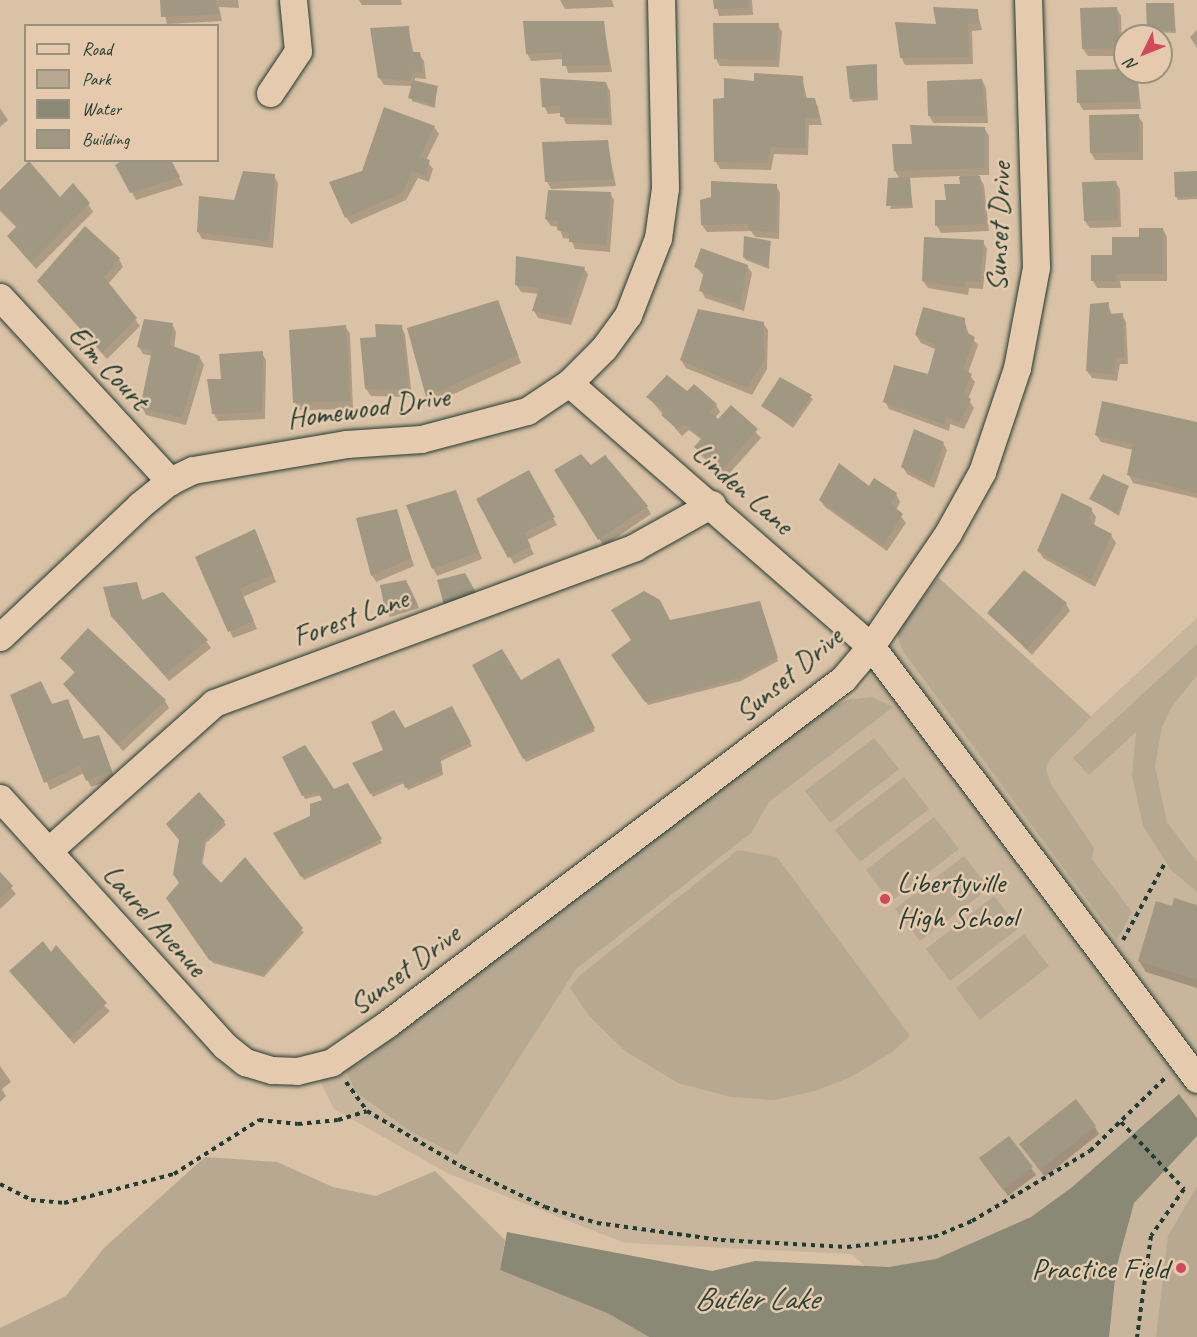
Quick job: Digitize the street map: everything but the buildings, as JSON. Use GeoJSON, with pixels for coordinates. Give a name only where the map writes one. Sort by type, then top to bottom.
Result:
{"type":"FeatureCollection","features":[{"type":"Feature","properties":{"kind":"street"},"geometry":{"type":"LineString","coordinates":[[270,93],[298,51],[293,0]]}},
{"type":"Feature","properties":{"kind":"street","name":"Homewood Drive"},"geometry":{"type":"LineString","coordinates":[[0,637],[140,505],[170,481],[222,462],[346,444],[421,439],[527,411],[569,383],[604,348],[628,315],[648,272],[658,238],[665,188],[661,0]]}},
{"type":"Feature","properties":{"kind":"street","name":"Sunset Drive"},"geometry":{"type":"LineString","coordinates":[[272,1070],[297,1071],[332,1062],[843,679],[871,646],[948,533],[981,472],[1017,368],[1036,267],[1028,0]]}},
{"type":"Feature","properties":{"kind":"street","name":"Elm Court"},"geometry":{"type":"LineString","coordinates":[[0,297],[170,481]]}},
{"type":"Feature","properties":{"kind":"street","name":"Linden Lane"},"geometry":{"type":"LineString","coordinates":[[569,383],[712,504],[871,646],[1197,1079]]}},
{"type":"Feature","properties":{"kind":"street","name":"Forest Lane"},"geometry":{"type":"LineString","coordinates":[[48,850],[214,703],[635,547],[712,504]]}},
{"type":"Feature","properties":{"kind":"street","name":"Laurel Avenue"},"geometry":{"type":"LineString","coordinates":[[0,798],[225,1046],[245,1062],[272,1070]]}},
{"type":"Feature","properties":{"kind":"path"},"geometry":{"type":"LineString","coordinates":[[1119,949],[1137,910],[1165,863]]}},
{"type":"Feature","properties":{"kind":"path"},"geometry":{"type":"LineString","coordinates":[[332,1062],[367,1111],[462,1167],[534,1202],[597,1223],[721,1240],[847,1247],[934,1237],[972,1221],[1090,1151],[1156,1087]]}},
{"type":"Feature","properties":{"kind":"path"},"geometry":{"type":"LineString","coordinates":[[0,1184],[31,1200],[64,1203],[174,1174],[259,1120],[298,1124],[338,1120],[367,1111]]}},
{"type":"Feature","properties":{"kind":"path"},"geometry":{"type":"LineString","coordinates":[[1121,1122],[1184,1189],[1151,1236],[1137,1337]]}},
{"type":"Feature","properties":{"kind":"shaded area","name":"Libertyville High School"},"geometry":{"type":"Polygon","coordinates":[[[943,583],[1091,716],[1197,618],[1197,1337],[942,1337],[852,1254],[625,1243],[447,1173],[334,1109],[320,1081],[857,693],[943,583]]]}},
{"type":"Feature","properties":{"kind":"green space"},"geometry":{"type":"Polygon","coordinates":[[[938,577],[1091,717],[1049,760],[1046,769],[1051,784],[1094,848],[1092,859],[1132,912],[1117,940],[902,650],[897,633],[938,577]]]}},
{"type":"Feature","properties":{"kind":"green space"},"geometry":{"type":"Polygon","coordinates":[[[1197,644],[1197,675],[1171,708],[1162,727],[1155,766],[1167,822],[1197,862],[1197,892],[1171,870],[1143,826],[1132,775],[1136,732],[1089,775],[1073,758],[1197,644]]]}},
{"type":"Feature","properties":{"kind":"green space"},"geometry":{"type":"Polygon","coordinates":[[[872,697],[893,707],[769,802],[751,833],[576,969],[457,1155],[411,1132],[356,1092],[347,1073],[349,1068],[364,1061],[825,709],[847,700],[872,697]]]}},
{"type":"Feature","properties":{"kind":"green space"},"geometry":{"type":"Polygon","coordinates":[[[874,738],[899,769],[830,823],[805,791],[874,738]]]}},
{"type":"Feature","properties":{"kind":"green space"},"geometry":{"type":"Polygon","coordinates":[[[904,777],[929,809],[860,862],[835,830],[904,777]]]}},
{"type":"Feature","properties":{"kind":"green space"},"geometry":{"type":"Polygon","coordinates":[[[934,817],[959,849],[890,902],[866,870],[934,817]]]}},
{"type":"Feature","properties":{"kind":"green space"},"geometry":{"type":"Polygon","coordinates":[[[738,850],[777,857],[910,1036],[892,1052],[851,1077],[815,1091],[774,1100],[731,1097],[678,1083],[625,1051],[589,1016],[570,988],[579,976],[738,850]]]}},
{"type":"Feature","properties":{"kind":"green space"},"geometry":{"type":"Polygon","coordinates":[[[964,856],[989,888],[920,941],[895,909],[964,856]]]}},
{"type":"Feature","properties":{"kind":"green space"},"geometry":{"type":"Polygon","coordinates":[[[994,896],[1019,928],[950,981],[926,949],[994,896]]]}},
{"type":"Feature","properties":{"kind":"green space"},"geometry":{"type":"Polygon","coordinates":[[[1024,934],[1049,966],[980,1020],[956,988],[1024,934]]]}},
{"type":"Feature","properties":{"kind":"green space"},"geometry":{"type":"Polygon","coordinates":[[[205,1157],[277,1162],[333,1187],[376,1196],[435,1171],[505,1240],[500,1270],[607,1313],[649,1337],[0,1337],[0,1328],[66,1296],[104,1248],[205,1157]]]}},
{"type":"Feature","properties":{"kind":"green space","name":"Practice Field"},"geometry":{"type":"Polygon","coordinates":[[[1197,1186],[1197,1337],[1156,1337],[1168,1236],[1197,1186]]]}},
{"type":"Feature","properties":{"kind":"water","name":"Butler Lake"},"geometry":{"type":"Polygon","coordinates":[[[1179,1094],[1197,1118],[1197,1136],[1134,1203],[1116,1269],[1109,1337],[649,1337],[607,1313],[500,1270],[507,1232],[712,1271],[755,1261],[889,1267],[936,1259],[1031,1217],[1071,1188],[1179,1094]]]}},
{"type":"Feature","properties":{"kind":"place","name":"Libertyville High School"},"geometry":{"type":"Point","coordinates":[885,899]}},
{"type":"Feature","properties":{"kind":"place","name":"Practice Field"},"geometry":{"type":"Point","coordinates":[1181,1268]}}]}
